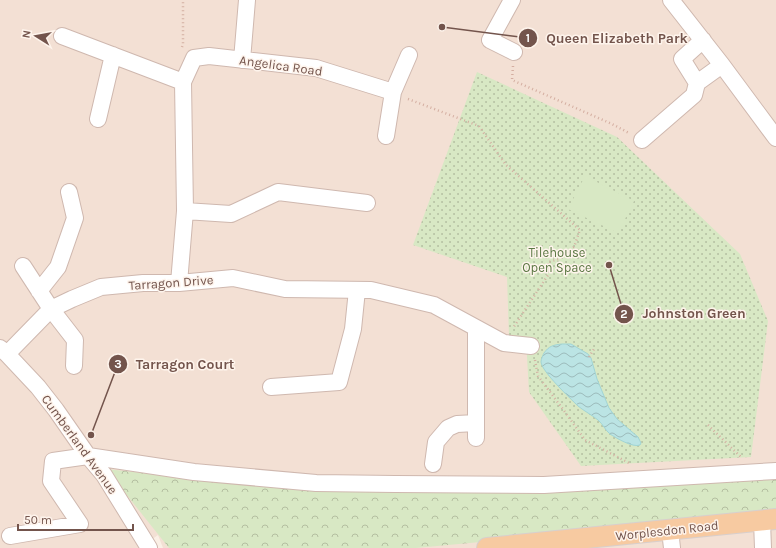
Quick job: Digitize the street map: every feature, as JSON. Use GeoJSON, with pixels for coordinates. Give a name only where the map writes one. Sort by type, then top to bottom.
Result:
{"type":"FeatureCollection","features":[{"type":"Feature","properties":{"kind":"main road","name":"Worplesdon Road"},"geometry":{"type":"LineString","coordinates":[[487,548],[671,539],[769,520]]}},
{"type":"Feature","properties":{"kind":"street"},"geometry":{"type":"LineString","coordinates":[[242,60],[247,0]]}},
{"type":"Feature","properties":{"kind":"street"},"geometry":{"type":"LineString","coordinates":[[512,0],[490,40],[514,52]]}},
{"type":"Feature","properties":{"kind":"street"},"geometry":{"type":"LineString","coordinates":[[671,0],[722,65],[776,138]]}},
{"type":"Feature","properties":{"kind":"street"},"geometry":{"type":"LineString","coordinates":[[62,36],[183,82]]}},
{"type":"Feature","properties":{"kind":"street"},"geometry":{"type":"LineString","coordinates":[[697,83],[682,59],[702,40]]}},
{"type":"Feature","properties":{"kind":"street"},"geometry":{"type":"LineString","coordinates":[[98,119],[113,55]]}},
{"type":"Feature","properties":{"kind":"street"},"geometry":{"type":"LineString","coordinates":[[386,136],[393,92],[409,55]]}},
{"type":"Feature","properties":{"kind":"street","name":"Angelica Road"},"geometry":{"type":"LineString","coordinates":[[179,283],[185,212],[183,82],[194,58],[208,56],[316,68],[393,92]]}},
{"type":"Feature","properties":{"kind":"street"},"geometry":{"type":"LineString","coordinates":[[642,140],[694,95],[697,83],[722,65]]}},
{"type":"Feature","properties":{"kind":"street"},"geometry":{"type":"LineString","coordinates":[[39,291],[58,267],[75,218],[69,192]]}},
{"type":"Feature","properties":{"kind":"street"},"geometry":{"type":"LineString","coordinates":[[185,212],[231,214],[278,192],[366,203]]}},
{"type":"Feature","properties":{"kind":"street"},"geometry":{"type":"LineString","coordinates":[[23,266],[51,309],[75,340],[74,366]]}},
{"type":"Feature","properties":{"kind":"street","name":"Tarragon Drive"},"geometry":{"type":"LineString","coordinates":[[4,351],[51,309],[101,287],[144,283],[179,283],[233,278],[285,288],[371,290],[434,305],[504,343],[531,346]]}},
{"type":"Feature","properties":{"kind":"street"},"geometry":{"type":"LineString","coordinates":[[272,387],[339,382],[353,330],[357,290]]}},
{"type":"Feature","properties":{"kind":"street"},"geometry":{"type":"LineString","coordinates":[[433,464],[436,442],[448,428],[457,424],[476,431],[476,329]]}},
{"type":"Feature","properties":{"kind":"street","name":"Cumberland Avenue"},"geometry":{"type":"LineString","coordinates":[[4,351],[38,387],[88,456],[104,475],[149,548]]}},
{"type":"Feature","properties":{"kind":"street"},"geometry":{"type":"LineString","coordinates":[[10,536],[80,524],[51,481],[53,461],[88,456],[194,472],[316,483],[544,485],[765,472]]}},
{"type":"Feature","properties":{"kind":"street"},"geometry":{"type":"LineString","coordinates":[[762,548],[769,520]]}},
{"type":"Feature","properties":{"kind":"path"},"geometry":{"type":"LineString","coordinates":[[181,51],[183,44],[183,0]]}},
{"type":"Feature","properties":{"kind":"path"},"geometry":{"type":"LineString","coordinates":[[514,52],[512,80],[612,124],[642,140]]}},
{"type":"Feature","properties":{"kind":"path"},"geometry":{"type":"LineString","coordinates":[[393,92],[479,126],[506,165],[580,230],[574,247],[559,260],[548,262],[548,275],[504,343]]}},
{"type":"Feature","properties":{"kind":"path"},"geometry":{"type":"LineString","coordinates":[[531,346],[538,376],[585,440],[632,465]]}},
{"type":"Feature","properties":{"kind":"path"},"geometry":{"type":"LineString","coordinates":[[588,357],[594,349]]}},
{"type":"Feature","properties":{"kind":"path"},"geometry":{"type":"LineString","coordinates":[[708,426],[765,472]]}},
{"type":"Feature","properties":{"kind":"shaded area"},"geometry":{"type":"Polygon","coordinates":[[[0,0],[776,0],[776,548],[163,548],[158,535],[140,548],[0,548],[0,0]]]}},
{"type":"Feature","properties":{"kind":"green space","name":"Tilehouse Open Space"},"geometry":{"type":"Polygon","coordinates":[[[477,72],[617,137],[740,254],[768,321],[751,457],[581,466],[529,392],[526,339],[509,336],[507,277],[413,245],[477,72]]]}},
{"type":"Feature","properties":{"kind":"green space"},"geometry":{"type":"Polygon","coordinates":[[[585,176],[634,201],[618,233],[568,209],[585,176]]]}},
{"type":"Feature","properties":{"kind":"green space"},"geometry":{"type":"Polygon","coordinates":[[[106,469],[301,490],[453,491],[776,476],[776,510],[546,536],[416,548],[169,548],[106,469]]]}},
{"type":"Feature","properties":{"kind":"water"},"geometry":{"type":"Polygon","coordinates":[[[571,344],[588,354],[591,358],[597,379],[609,408],[617,419],[638,437],[641,443],[640,445],[637,446],[629,444],[610,434],[598,420],[578,406],[546,372],[541,362],[544,353],[552,346],[571,344]]]}},
{"type":"Feature","properties":{"kind":"place","name":"Queen Elizabeth Park"},"geometry":{"type":"Point","coordinates":[442,27]}},
{"type":"Feature","properties":{"kind":"place","name":"Johnston Green"},"geometry":{"type":"Point","coordinates":[609,265]}},
{"type":"Feature","properties":{"kind":"place","name":"Tarragon Court"},"geometry":{"type":"Point","coordinates":[91,435]}}]}
